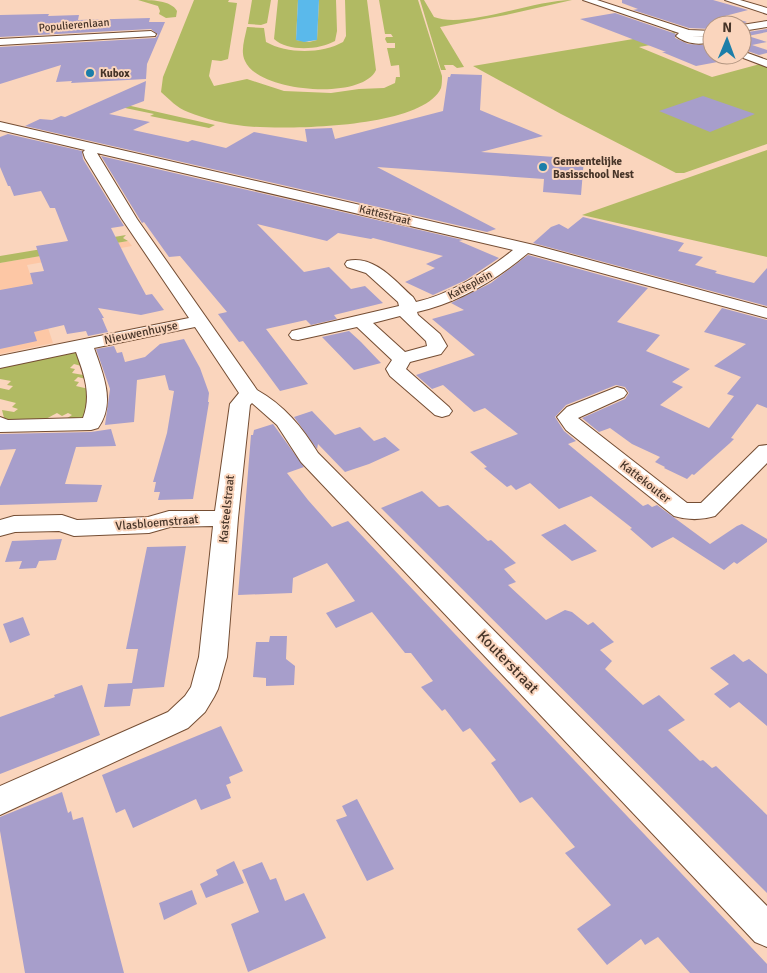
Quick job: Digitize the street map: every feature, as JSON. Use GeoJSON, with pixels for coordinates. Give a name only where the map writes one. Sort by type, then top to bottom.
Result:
{"type":"FeatureCollection","features":[{"type":"Feature","properties":{"kind":"street"},"geometry":{"type":"LineString","coordinates":[[588,0],[688,33],[682,34],[681,37],[692,40],[702,39]]}},
{"type":"Feature","properties":{"kind":"street"},"geometry":{"type":"LineString","coordinates":[[730,0],[767,11]]}},
{"type":"Feature","properties":{"kind":"street"},"geometry":{"type":"LineString","coordinates":[[752,26],[767,24]]}},
{"type":"Feature","properties":{"kind":"street","name":"Populierenlaan"},"geometry":{"type":"LineString","coordinates":[[0,42],[151,34]]}},
{"type":"Feature","properties":{"kind":"street"},"geometry":{"type":"LineString","coordinates":[[752,58],[767,64]]}},
{"type":"Feature","properties":{"kind":"street","name":"Kattestraat"},"geometry":{"type":"LineString","coordinates":[[0,126],[525,248],[767,313]]}},
{"type":"Feature","properties":{"kind":"street"},"geometry":{"type":"LineString","coordinates":[[96,148],[90,152],[92,158],[199,321],[250,394]]}},
{"type":"Feature","properties":{"kind":"street","name":"Katteplein"},"geometry":{"type":"LineString","coordinates":[[298,335],[435,303],[498,270],[525,248]]}},
{"type":"Feature","properties":{"kind":"street"},"geometry":{"type":"LineString","coordinates":[[353,264],[372,268],[407,300],[409,317],[433,338],[438,346],[434,350],[403,358],[396,368],[397,372],[442,410]]}},
{"type":"Feature","properties":{"kind":"street"},"geometry":{"type":"LineString","coordinates":[[360,320],[394,353],[403,358]]}},
{"type":"Feature","properties":{"kind":"street","name":"Nieuwenhuyse"},"geometry":{"type":"LineString","coordinates":[[0,362],[199,321]]}},
{"type":"Feature","properties":{"kind":"street"},"geometry":{"type":"LineString","coordinates":[[0,423],[1,426],[91,424],[97,411],[98,388],[83,345]]}},
{"type":"Feature","properties":{"kind":"street","name":"Kattekouter"},"geometry":{"type":"LineString","coordinates":[[617,393],[574,411],[568,416],[573,426],[682,511],[707,511],[767,451]]}},
{"type":"Feature","properties":{"kind":"street","name":"Kasteelstraat"},"geometry":{"type":"LineString","coordinates":[[0,801],[178,720],[195,704],[204,689],[213,657],[226,518],[240,404],[250,394]]}},
{"type":"Feature","properties":{"kind":"street","name":"Kouterstraat"},"geometry":{"type":"LineString","coordinates":[[250,394],[263,401],[300,441],[310,457],[767,930]]}},
{"type":"Feature","properties":{"kind":"street","name":"Vlasbloemstraat"},"geometry":{"type":"LineString","coordinates":[[0,528],[14,524],[53,523],[62,523],[74,528],[149,525],[169,519],[226,518]]}},
{"type":"Feature","properties":{"kind":"shaded area"},"geometry":{"type":"Polygon","coordinates":[[[128,241],[132,246],[27,265],[53,343],[0,354],[0,263],[128,241]]]}},
{"type":"Feature","properties":{"kind":"green space"},"geometry":{"type":"Polygon","coordinates":[[[138,0],[160,1],[170,5],[177,11],[176,17],[166,18],[159,14],[158,6],[138,0]]]}},
{"type":"Feature","properties":{"kind":"green space"},"geometry":{"type":"Polygon","coordinates":[[[194,0],[229,0],[228,2],[237,3],[228,59],[221,61],[212,60],[209,76],[214,86],[247,79],[284,91],[331,93],[384,88],[395,83],[396,77],[400,77],[399,65],[391,66],[387,48],[395,48],[395,43],[387,43],[385,39],[386,37],[393,37],[391,34],[385,34],[379,0],[418,0],[442,76],[441,88],[429,102],[408,112],[350,124],[289,128],[244,126],[195,115],[180,108],[161,92],[163,77],[194,0]]]}},
{"type":"Feature","properties":{"kind":"green space"},"geometry":{"type":"Polygon","coordinates":[[[252,0],[271,0],[267,23],[261,25],[248,24],[252,0]]]}},
{"type":"Feature","properties":{"kind":"green space"},"geometry":{"type":"Polygon","coordinates":[[[278,0],[298,0],[296,40],[309,42],[317,40],[319,0],[336,0],[337,31],[335,41],[312,48],[295,48],[274,39],[278,0]]]}},
{"type":"Feature","properties":{"kind":"green space"},"geometry":{"type":"Polygon","coordinates":[[[345,0],[367,0],[376,70],[367,80],[351,86],[332,89],[288,86],[269,80],[254,72],[245,61],[243,49],[247,27],[264,28],[266,42],[284,49],[304,51],[325,49],[343,42],[346,36],[345,0]]]}},
{"type":"Feature","properties":{"kind":"green space"},"geometry":{"type":"Polygon","coordinates":[[[420,0],[424,0],[434,17],[448,20],[481,17],[538,4],[572,0],[440,27],[464,67],[457,68],[453,65],[444,65],[446,70],[441,70],[420,0]]]}},
{"type":"Feature","properties":{"kind":"green space"},"geometry":{"type":"Polygon","coordinates":[[[675,32],[674,38],[679,40],[639,47],[712,77],[760,64],[767,66],[767,144],[684,173],[676,173],[473,66],[675,32]]]}},
{"type":"Feature","properties":{"kind":"green space"},"geometry":{"type":"Polygon","coordinates":[[[109,101],[215,125],[209,128],[150,116],[154,114],[106,104],[109,101]]]}},
{"type":"Feature","properties":{"kind":"green space"},"geometry":{"type":"Polygon","coordinates":[[[767,150],[767,257],[582,215],[767,150]]]}},
{"type":"Feature","properties":{"kind":"green space"},"geometry":{"type":"Polygon","coordinates":[[[126,235],[123,238],[128,241],[0,263],[0,256],[126,235]]]}},
{"type":"Feature","properties":{"kind":"green space"},"geometry":{"type":"Polygon","coordinates":[[[74,352],[78,353],[85,367],[74,364],[70,368],[75,369],[72,373],[89,376],[90,380],[78,377],[74,381],[79,382],[76,386],[93,390],[85,417],[77,422],[61,422],[72,415],[68,413],[62,416],[57,413],[43,420],[31,423],[4,418],[2,410],[14,412],[18,409],[12,407],[16,403],[0,399],[0,388],[9,390],[13,386],[7,385],[11,381],[0,379],[0,367],[74,352]]]}},
{"type":"Feature","properties":{"kind":"water"},"geometry":{"type":"Polygon","coordinates":[[[298,0],[319,0],[317,40],[304,42],[296,40],[298,0]]]}},
{"type":"Feature","properties":{"kind":"building"},"geometry":{"type":"Polygon","coordinates":[[[622,0],[713,0],[748,10],[729,15],[702,15],[702,29],[689,28],[633,10],[638,9],[622,3],[622,0]]]}},
{"type":"Feature","properties":{"kind":"building"},"geometry":{"type":"Polygon","coordinates":[[[615,13],[676,34],[675,38],[688,44],[702,45],[702,65],[696,66],[662,52],[666,52],[580,19],[615,13]]]}},
{"type":"Feature","properties":{"kind":"building"},"geometry":{"type":"Polygon","coordinates":[[[49,14],[48,16],[79,15],[78,20],[150,18],[149,22],[165,22],[147,64],[146,79],[56,82],[61,65],[0,84],[0,47],[155,38],[158,35],[151,29],[0,37],[0,15],[49,14]]]}},
{"type":"Feature","properties":{"kind":"building"},"geometry":{"type":"Polygon","coordinates":[[[767,29],[767,32],[752,35],[752,31],[767,29]]]}},
{"type":"Feature","properties":{"kind":"building"},"geometry":{"type":"Polygon","coordinates":[[[752,37],[767,42],[752,45],[752,37]]]}},
{"type":"Feature","properties":{"kind":"building"},"geometry":{"type":"Polygon","coordinates":[[[752,45],[767,50],[767,53],[759,55],[752,53],[752,45]]]}},
{"type":"Feature","properties":{"kind":"building"},"geometry":{"type":"Polygon","coordinates":[[[451,74],[482,75],[480,110],[543,136],[481,152],[584,159],[581,195],[543,192],[544,179],[377,167],[496,229],[487,232],[25,126],[40,119],[52,120],[61,116],[65,117],[146,81],[144,101],[109,114],[150,122],[133,130],[226,148],[254,132],[307,142],[305,129],[332,128],[335,139],[443,111],[448,77],[451,74]]]}},
{"type":"Feature","properties":{"kind":"building"},"geometry":{"type":"Polygon","coordinates":[[[703,96],[755,114],[710,132],[659,111],[703,96]]]}},
{"type":"Feature","properties":{"kind":"building"},"geometry":{"type":"Polygon","coordinates":[[[8,134],[82,151],[83,159],[124,226],[111,228],[128,262],[146,295],[152,294],[164,310],[141,315],[98,308],[104,318],[102,318],[108,332],[88,336],[86,331],[67,334],[64,325],[34,332],[37,341],[0,349],[0,290],[33,284],[30,273],[44,271],[36,246],[68,241],[55,208],[50,208],[41,191],[14,196],[10,186],[8,186],[0,167],[0,137],[8,134]]]}},
{"type":"Feature","properties":{"kind":"building"},"geometry":{"type":"Polygon","coordinates":[[[101,156],[463,240],[459,241],[499,258],[466,280],[433,295],[405,282],[435,268],[426,264],[443,256],[373,238],[338,233],[327,241],[257,224],[304,272],[329,267],[351,289],[365,286],[383,303],[334,315],[337,319],[311,325],[306,320],[266,329],[308,384],[280,391],[243,341],[239,342],[218,314],[227,312],[180,256],[169,257],[144,222],[142,223],[101,156]]]}},
{"type":"Feature","properties":{"kind":"building"},"geometry":{"type":"Polygon","coordinates":[[[583,217],[684,243],[678,251],[703,257],[695,265],[717,271],[715,273],[754,283],[767,268],[767,306],[533,243],[551,227],[559,224],[568,229],[583,217]]]}},
{"type":"Feature","properties":{"kind":"building"},"geometry":{"type":"Polygon","coordinates":[[[528,255],[648,288],[617,322],[660,335],[646,351],[690,369],[672,382],[683,387],[660,405],[709,428],[734,396],[727,394],[741,377],[714,366],[746,344],[704,332],[722,308],[767,320],[767,408],[757,404],[731,438],[734,439],[687,479],[655,462],[660,457],[632,444],[610,428],[599,432],[582,418],[625,399],[629,393],[625,387],[616,385],[566,405],[555,417],[564,431],[576,441],[568,444],[643,506],[648,504],[652,507],[657,505],[710,544],[742,524],[767,539],[767,542],[737,564],[734,562],[724,570],[673,537],[652,548],[630,529],[632,528],[591,496],[559,509],[530,483],[516,490],[511,485],[507,487],[484,468],[487,467],[470,452],[518,434],[485,408],[474,412],[443,385],[432,389],[416,375],[475,355],[432,319],[464,310],[451,303],[491,283],[528,255]]]}},
{"type":"Feature","properties":{"kind":"building"},"geometry":{"type":"Polygon","coordinates":[[[349,331],[381,363],[354,370],[322,337],[349,331]]]}},
{"type":"Feature","properties":{"kind":"building"},"geometry":{"type":"Polygon","coordinates":[[[184,339],[200,368],[209,393],[209,402],[193,499],[158,500],[160,492],[154,492],[156,482],[153,482],[167,433],[174,391],[169,390],[165,375],[137,380],[134,422],[105,425],[110,389],[96,349],[114,346],[117,353],[122,352],[125,362],[145,357],[160,344],[184,339]]]}},
{"type":"Feature","properties":{"kind":"building"},"geometry":{"type":"Polygon","coordinates":[[[312,411],[335,435],[360,427],[374,441],[385,437],[400,450],[345,472],[318,444],[317,449],[294,417],[312,411]]]}},
{"type":"Feature","properties":{"kind":"building"},"geometry":{"type":"Polygon","coordinates":[[[273,424],[304,467],[287,473],[332,527],[348,521],[767,964],[767,973],[690,973],[658,937],[645,945],[641,939],[607,965],[577,929],[611,905],[565,853],[575,847],[532,797],[520,803],[491,763],[496,760],[470,728],[463,732],[445,709],[442,711],[421,687],[433,681],[411,653],[405,653],[372,612],[336,628],[326,613],[355,601],[327,563],[293,578],[292,593],[238,595],[251,435],[253,435],[254,430],[273,424]]]}},
{"type":"Feature","properties":{"kind":"building"},"geometry":{"type":"Polygon","coordinates":[[[111,429],[116,446],[76,447],[65,484],[102,485],[97,502],[0,505],[0,487],[16,449],[0,450],[0,434],[91,432],[111,429]]]}},
{"type":"Feature","properties":{"kind":"building"},"geometry":{"type":"Polygon","coordinates":[[[422,491],[439,507],[448,505],[516,563],[504,569],[516,582],[508,585],[546,620],[565,610],[572,612],[588,625],[593,622],[614,642],[600,650],[612,661],[605,669],[643,705],[659,695],[685,720],[668,730],[700,761],[703,760],[712,768],[716,766],[767,815],[767,893],[381,508],[422,491]]]}},
{"type":"Feature","properties":{"kind":"building"},"geometry":{"type":"Polygon","coordinates":[[[565,524],[597,551],[572,561],[541,535],[565,524]]]}},
{"type":"Feature","properties":{"kind":"building"},"geometry":{"type":"Polygon","coordinates":[[[62,539],[56,560],[39,561],[36,568],[19,569],[22,561],[5,562],[12,541],[62,539]]]}},
{"type":"Feature","properties":{"kind":"building"},"geometry":{"type":"Polygon","coordinates":[[[186,546],[164,687],[133,689],[130,706],[104,707],[108,684],[132,683],[138,649],[126,649],[147,547],[186,546]]]}},
{"type":"Feature","properties":{"kind":"building"},"geometry":{"type":"Polygon","coordinates":[[[23,617],[30,635],[10,643],[3,624],[23,617]]]}},
{"type":"Feature","properties":{"kind":"building"},"geometry":{"type":"Polygon","coordinates":[[[270,636],[287,636],[286,659],[295,666],[294,685],[266,686],[266,678],[253,677],[256,642],[269,642],[270,636]]]}},
{"type":"Feature","properties":{"kind":"building"},"geometry":{"type":"Polygon","coordinates":[[[734,654],[743,662],[749,659],[767,674],[767,726],[739,702],[730,708],[714,694],[729,684],[710,668],[734,654]]]}},
{"type":"Feature","properties":{"kind":"building"},"geometry":{"type":"Polygon","coordinates":[[[82,685],[100,735],[0,774],[0,717],[82,685]]]}},
{"type":"Feature","properties":{"kind":"building"},"geometry":{"type":"Polygon","coordinates":[[[221,726],[243,771],[229,777],[231,783],[226,785],[231,798],[201,810],[196,799],[133,828],[125,809],[116,813],[102,775],[221,726]]]}},
{"type":"Feature","properties":{"kind":"building"},"geometry":{"type":"Polygon","coordinates":[[[62,792],[68,813],[71,811],[73,820],[83,817],[124,973],[25,973],[0,831],[0,817],[62,792]]]}},
{"type":"Feature","properties":{"kind":"building"},"geometry":{"type":"Polygon","coordinates":[[[357,799],[394,869],[367,881],[336,820],[347,816],[342,806],[357,799]]]}},
{"type":"Feature","properties":{"kind":"building"},"geometry":{"type":"Polygon","coordinates":[[[234,861],[244,883],[206,898],[200,884],[218,875],[216,870],[234,861]]]}},
{"type":"Feature","properties":{"kind":"building"},"geometry":{"type":"Polygon","coordinates":[[[262,862],[270,880],[276,878],[285,901],[304,893],[326,938],[248,972],[231,924],[259,912],[242,870],[262,862]]]}},
{"type":"Feature","properties":{"kind":"building"},"geometry":{"type":"Polygon","coordinates":[[[192,890],[197,904],[164,920],[159,903],[192,890]]]}},
{"type":"Feature","properties":{"kind":"place","name":"Kubox"},"geometry":{"type":"Point","coordinates":[90,73]}},
{"type":"Feature","properties":{"kind":"place","name":"Gemeentelijke Basisschool Nest"},"geometry":{"type":"Point","coordinates":[543,167]}}]}
